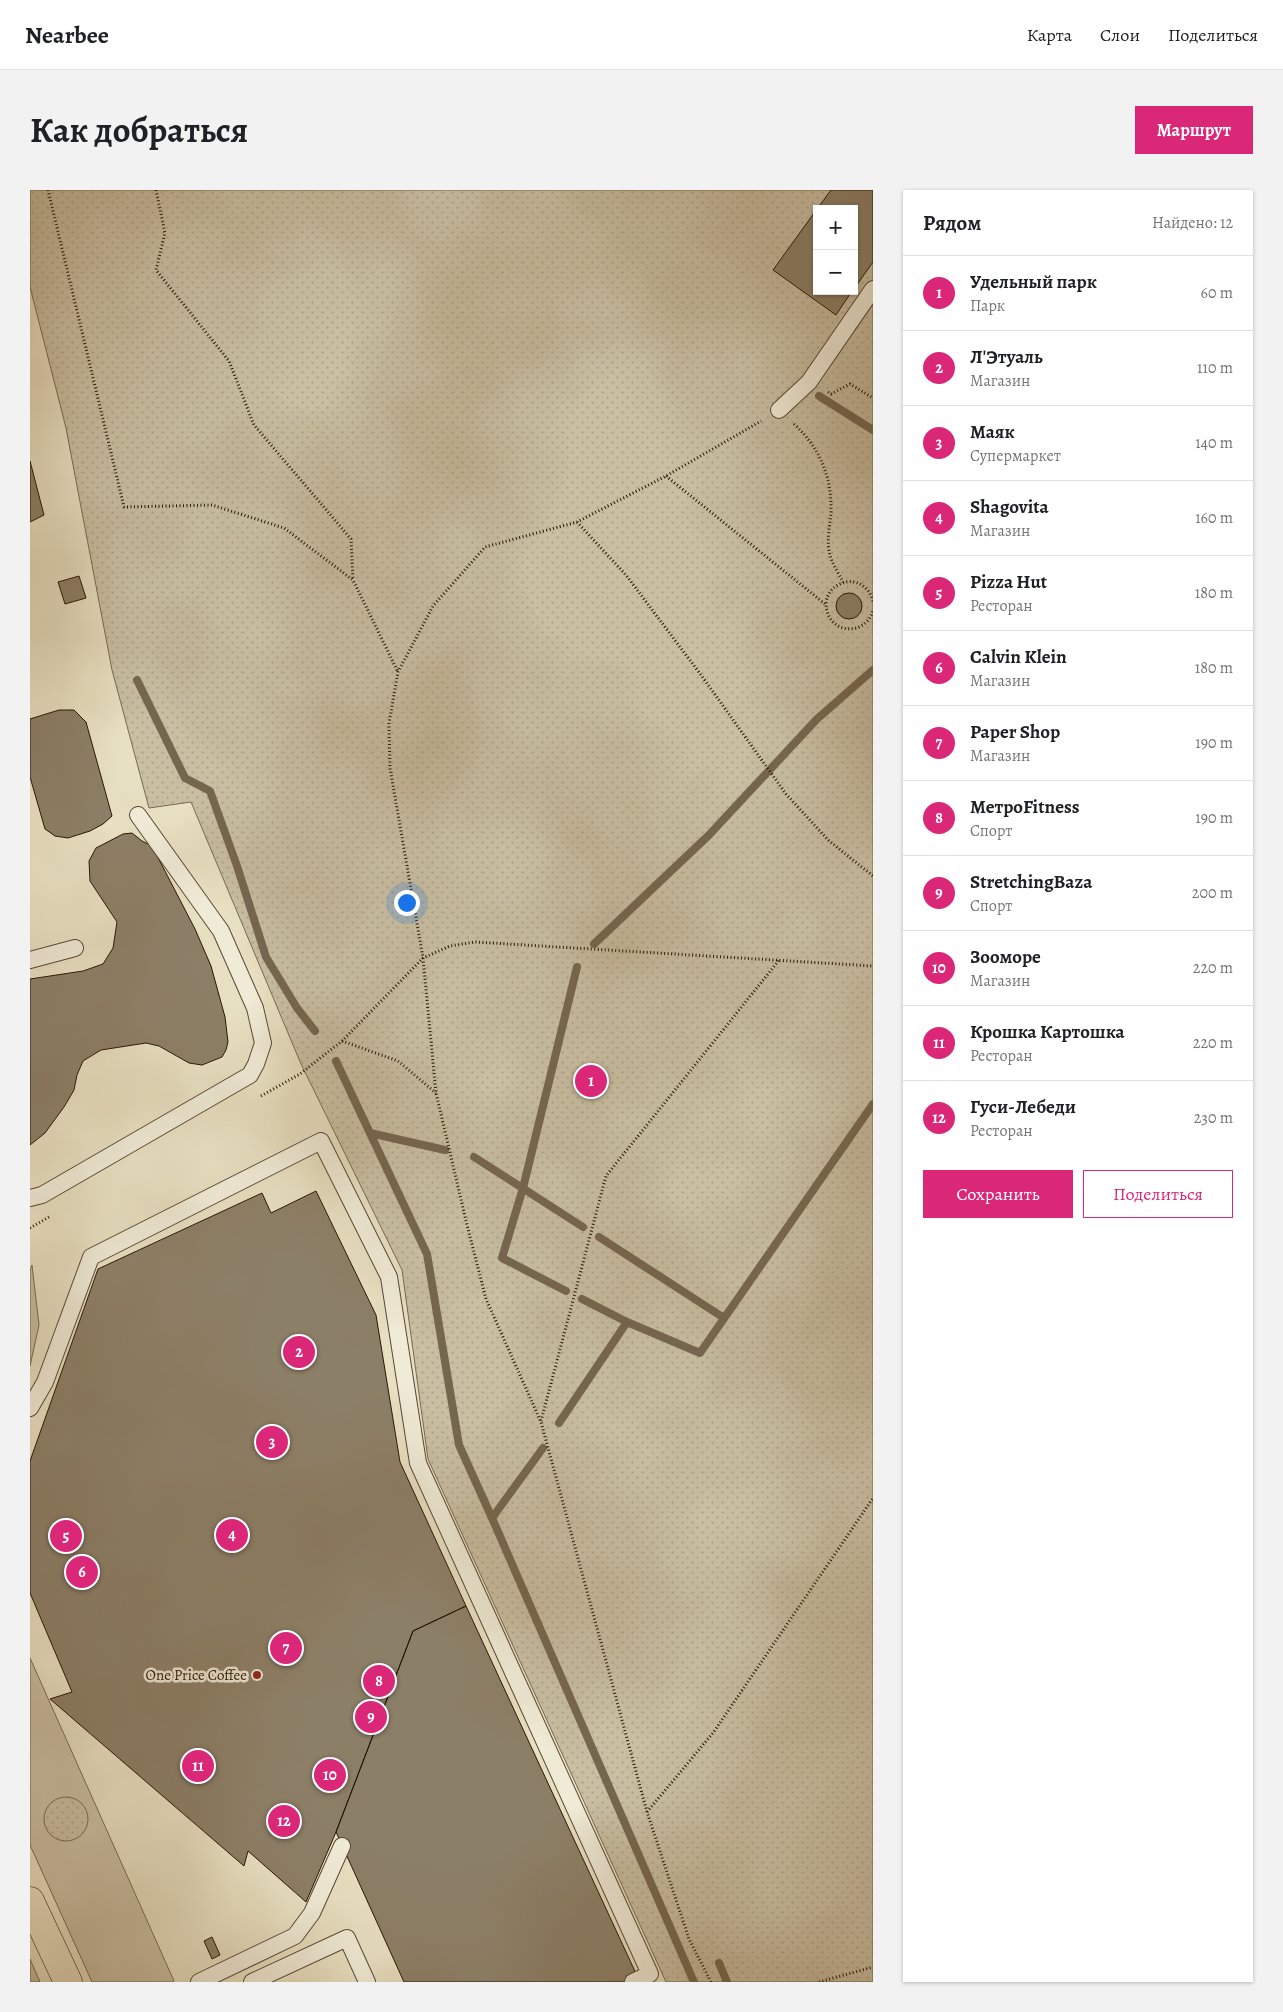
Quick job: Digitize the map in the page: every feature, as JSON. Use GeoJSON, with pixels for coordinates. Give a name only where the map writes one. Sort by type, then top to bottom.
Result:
{"type":"FeatureCollection","features":[{"type":"Feature","properties":{"kind":"main road"},"geometry":{"type":"LineString","coordinates":[[30,1901],[68,1982]]}},
{"type":"Feature","properties":{"kind":"lane"},"geometry":{"type":"LineString","coordinates":[[779,410],[809,382],[873,289]]}},
{"type":"Feature","properties":{"kind":"lane"},"geometry":{"type":"LineString","coordinates":[[30,1198],[42,1196],[250,1075],[263,1044],[255,1008],[220,931],[138,815]]}},
{"type":"Feature","properties":{"kind":"lane"},"geometry":{"type":"LineString","coordinates":[[30,960],[75,948]]}},
{"type":"Feature","properties":{"kind":"lane"},"geometry":{"type":"LineString","coordinates":[[30,1408],[44,1382],[91,1257],[321,1141],[389,1277],[418,1464],[650,1974],[633,1982]]}},
{"type":"Feature","properties":{"kind":"lane"},"geometry":{"type":"LineString","coordinates":[[199,1982],[295,1936],[312,1913],[342,1846]]}},
{"type":"Feature","properties":{"kind":"lane"},"geometry":{"type":"LineString","coordinates":[[252,1982],[347,1938],[367,1982]]}},
{"type":"Feature","properties":{"kind":"path"},"geometry":{"type":"LineString","coordinates":[[48,190],[124,507],[212,505],[284,528],[353,580]]}},
{"type":"Feature","properties":{"kind":"path"},"geometry":{"type":"LineString","coordinates":[[156,190],[165,233],[156,270],[229,361],[254,425],[351,539],[353,580],[398,672]]}},
{"type":"Feature","properties":{"kind":"path"},"geometry":{"type":"LineString","coordinates":[[809,382],[832,394],[850,384],[873,398]]}},
{"type":"Feature","properties":{"kind":"path"},"geometry":{"type":"LineString","coordinates":[[711,1982],[690,1939],[647,1812],[541,1422],[486,1299],[436,1093],[422,958],[390,768],[389,723],[398,672],[433,606],[485,547],[576,522],[666,476],[779,410],[807,436],[820,456],[831,495],[830,555],[843,582]]}},
{"type":"Feature","properties":{"kind":"path"},"geometry":{"type":"LineString","coordinates":[[666,476],[825,604]]}},
{"type":"Feature","properties":{"kind":"path"},"geometry":{"type":"LineString","coordinates":[[576,522],[626,575],[702,675],[786,794],[828,840],[873,876]]}},
{"type":"Feature","properties":{"kind":"path"},"geometry":{"type":"LineString","coordinates":[[873,601],[870,592],[865,587],[850,581],[843,582],[830,590],[825,604],[826,612],[834,624],[848,630],[863,626],[868,621],[873,610]]}},
{"type":"Feature","properties":{"kind":"path"},"geometry":{"type":"LineString","coordinates":[[436,1093],[398,1061],[342,1040],[422,958],[450,946],[475,942],[873,966]]}},
{"type":"Feature","properties":{"kind":"path"},"geometry":{"type":"LineString","coordinates":[[541,1422],[606,1176],[780,959]]}},
{"type":"Feature","properties":{"kind":"path"},"geometry":{"type":"LineString","coordinates":[[647,1812],[713,1733],[873,1498]]}},
{"type":"Feature","properties":{"kind":"path"},"geometry":{"type":"LineString","coordinates":[[819,1982],[873,1967]]}},
{"type":"Feature","properties":{"kind":"shaded area"},"geometry":{"type":"Polygon","coordinates":[[[30,190],[873,190],[873,1982],[666,1982],[428,1459],[402,1270],[301,1064],[191,802],[149,808],[112,670],[66,428],[30,287],[30,190]]]}},
{"type":"Feature","properties":{"kind":"shaded area"},"geometry":{"type":"Polygon","coordinates":[[[32,1265],[39,1325],[30,1366],[30,1271],[32,1265]]]}},
{"type":"Feature","properties":{"kind":"shaded area"},"geometry":{"type":"Polygon","coordinates":[[[30,1658],[174,1981],[172,1982],[92,1982],[30,1845],[30,1658]]]}},
{"type":"Feature","properties":{"kind":"shaded area"},"geometry":{"type":"Polygon","coordinates":[[[66,1797],[78,1801],[84,1807],[88,1819],[84,1831],[78,1837],[66,1841],[54,1837],[48,1831],[44,1819],[48,1807],[54,1801],[66,1797]]]}},
{"type":"Feature","properties":{"kind":"shaded area"},"geometry":{"type":"Polygon","coordinates":[[[30,1959],[40,1982],[30,1982],[30,1959]]]}},
{"type":"Feature","properties":{"kind":"building"},"geometry":{"type":"Polygon","coordinates":[[[831,190],[873,190],[873,262],[858,283],[858,205],[820,205],[831,190]]]}},
{"type":"Feature","properties":{"kind":"building"},"geometry":{"type":"Polygon","coordinates":[[[813,215],[813,295],[849,295],[836,315],[773,270],[813,215]]]}},
{"type":"Feature","properties":{"kind":"building"},"geometry":{"type":"Polygon","coordinates":[[[30,461],[44,515],[30,522],[30,461]]]}},
{"type":"Feature","properties":{"kind":"building"},"geometry":{"type":"Polygon","coordinates":[[[79,576],[86,598],[65,604],[58,582],[79,576]]]}},
{"type":"Feature","properties":{"kind":"building"},"geometry":{"type":"Polygon","coordinates":[[[849,593],[858,597],[862,606],[858,615],[849,619],[840,615],[836,606],[840,597],[849,593]]]}},
{"type":"Feature","properties":{"kind":"building"},"geometry":{"type":"Polygon","coordinates":[[[59,710],[74,710],[86,722],[112,816],[103,824],[90,831],[68,838],[55,836],[45,829],[30,777],[30,719],[59,710]]]}},
{"type":"Feature","properties":{"kind":"building"},"geometry":{"type":"Polygon","coordinates":[[[132,833],[152,846],[195,929],[211,966],[225,1017],[228,1042],[226,1050],[222,1057],[202,1065],[189,1063],[159,1046],[146,1043],[101,1050],[83,1061],[77,1075],[74,1090],[64,1107],[45,1133],[30,1145],[30,979],[83,971],[103,964],[113,948],[117,922],[90,881],[89,861],[96,848],[123,834],[132,833]]]}},
{"type":"Feature","properties":{"kind":"building"},"geometry":{"type":"Polygon","coordinates":[[[316,1191],[376,1315],[400,1462],[466,1606],[413,1631],[336,1832],[306,1902],[248,1851],[244,1866],[50,1699],[72,1692],[30,1593],[30,1461],[98,1269],[262,1193],[271,1213],[316,1191]]]}},
{"type":"Feature","properties":{"kind":"building"},"geometry":{"type":"Polygon","coordinates":[[[466,1606],[639,1980],[636,1982],[404,1982],[336,1832],[413,1631],[466,1606]]]}},
{"type":"Feature","properties":{"kind":"building"},"geometry":{"type":"Polygon","coordinates":[[[212,1937],[220,1955],[212,1959],[204,1941],[212,1937]]]}},
{"type":"Feature","properties":{"kind":"waterway"},"geometry":{"type":"LineString","coordinates":[[819,396],[873,430]]}},
{"type":"Feature","properties":{"kind":"waterway"},"geometry":{"type":"LineString","coordinates":[[594,944],[709,835],[817,719],[873,670]]}},
{"type":"Feature","properties":{"kind":"waterway"},"geometry":{"type":"LineString","coordinates":[[137,680],[185,778],[210,791],[237,866],[266,957],[297,1008],[315,1031]]}},
{"type":"Feature","properties":{"kind":"waterway"},"geometry":{"type":"LineString","coordinates":[[566,1291],[502,1258],[523,1188],[577,967]]}},
{"type":"Feature","properties":{"kind":"waterway"},"geometry":{"type":"LineString","coordinates":[[336,1061],[427,1254],[459,1445],[694,1982]]}},
{"type":"Feature","properties":{"kind":"waterway"},"geometry":{"type":"LineString","coordinates":[[559,1423],[627,1322],[700,1353],[873,1104]]}},
{"type":"Feature","properties":{"kind":"waterway"},"geometry":{"type":"LineString","coordinates":[[370,1133],[445,1150]]}},
{"type":"Feature","properties":{"kind":"waterway"},"geometry":{"type":"LineString","coordinates":[[474,1157],[583,1227]]}},
{"type":"Feature","properties":{"kind":"waterway"},"geometry":{"type":"LineString","coordinates":[[599,1237],[724,1318]]}},
{"type":"Feature","properties":{"kind":"waterway"},"geometry":{"type":"LineString","coordinates":[[582,1299],[627,1322]]}},
{"type":"Feature","properties":{"kind":"waterway"},"geometry":{"type":"LineString","coordinates":[[492,1518],[543,1448]]}},
{"type":"Feature","properties":{"kind":"waterway"},"geometry":{"type":"LineString","coordinates":[[719,1963],[727,1982]]}},
{"type":"Feature","properties":{"kind":"place","name":"Удельный парк"},"geometry":{"type":"Point","coordinates":[591,1081]}},
{"type":"Feature","properties":{"kind":"place","name":"Л'Этуаль"},"geometry":{"type":"Point","coordinates":[299,1352]}},
{"type":"Feature","properties":{"kind":"place","name":"Маяк"},"geometry":{"type":"Point","coordinates":[272,1442]}},
{"type":"Feature","properties":{"kind":"place","name":"Shagovita"},"geometry":{"type":"Point","coordinates":[232,1535]}},
{"type":"Feature","properties":{"kind":"place","name":"Pizza Hut"},"geometry":{"type":"Point","coordinates":[66,1536]}},
{"type":"Feature","properties":{"kind":"place","name":"Calvin Klein"},"geometry":{"type":"Point","coordinates":[82,1572]}},
{"type":"Feature","properties":{"kind":"place","name":"Paper Shop"},"geometry":{"type":"Point","coordinates":[286,1648]}},
{"type":"Feature","properties":{"kind":"place","name":"One Price Coffee"},"geometry":{"type":"Point","coordinates":[257,1675]}},
{"type":"Feature","properties":{"kind":"place","name":"МетроFitness"},"geometry":{"type":"Point","coordinates":[379,1681]}},
{"type":"Feature","properties":{"kind":"place","name":"StretchingBaza"},"geometry":{"type":"Point","coordinates":[371,1717]}},
{"type":"Feature","properties":{"kind":"place","name":"Крошка Картошка"},"geometry":{"type":"Point","coordinates":[198,1766]}},
{"type":"Feature","properties":{"kind":"place","name":"Зооморе"},"geometry":{"type":"Point","coordinates":[330,1775]}},
{"type":"Feature","properties":{"kind":"place","name":"Гуси-Лебеди"},"geometry":{"type":"Point","coordinates":[284,1821]}}]}
